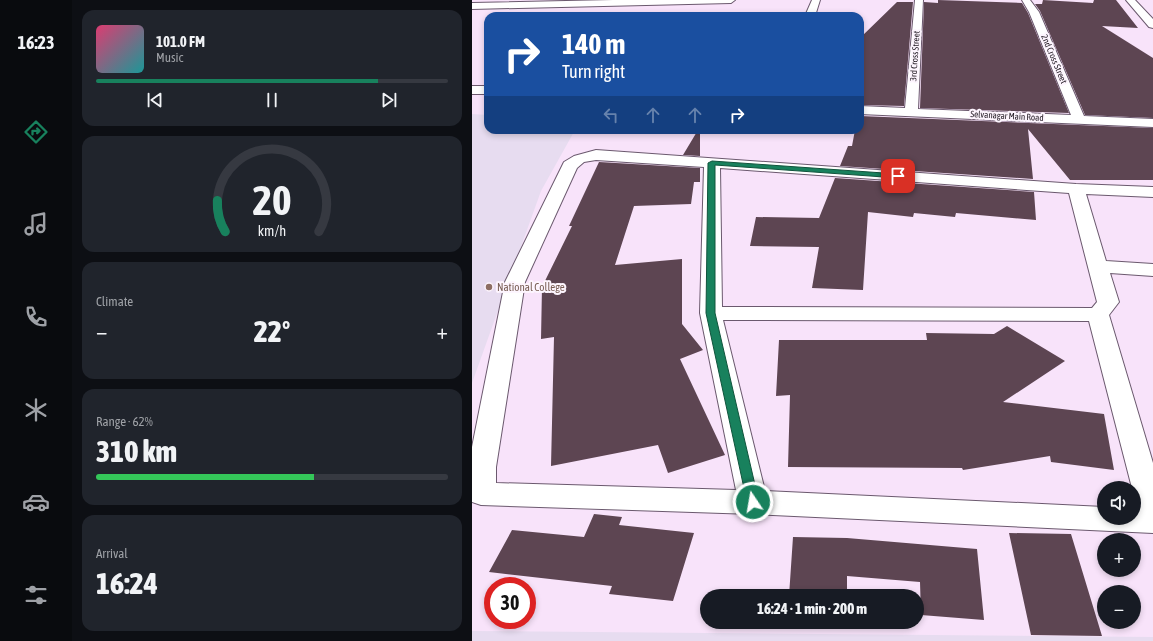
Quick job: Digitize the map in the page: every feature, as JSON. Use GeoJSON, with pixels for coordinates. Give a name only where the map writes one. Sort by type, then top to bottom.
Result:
{"type":"FeatureCollection","features":[{"type":"Feature","properties":{"kind":"street"},"geometry":{"type":"LineString","coordinates":[[472,6],[595,7],[705,0],[731,0]]}},
{"type":"Feature","properties":{"kind":"street"},"geometry":{"type":"LineString","coordinates":[[812,12],[816,0]]}},
{"type":"Feature","properties":{"kind":"street","name":"3rd Cross Street"},"geometry":{"type":"LineString","coordinates":[[911,112],[918,0]]}},
{"type":"Feature","properties":{"kind":"street","name":"2nd Cross Street"},"geometry":{"type":"LineString","coordinates":[[1026,0],[1034,12],[1079,119]]}},
{"type":"Feature","properties":{"kind":"street"},"geometry":{"type":"LineString","coordinates":[[1130,0],[1153,25]]}},
{"type":"Feature","properties":{"kind":"street"},"geometry":{"type":"LineString","coordinates":[[472,90],[484,90]]}},
{"type":"Feature","properties":{"kind":"street","name":"Selvanagar Main Road"},"geometry":{"type":"LineString","coordinates":[[864,110],[1153,123]]}},
{"type":"Feature","properties":{"kind":"street"},"geometry":{"type":"LineString","coordinates":[[1153,192],[1076,189],[596,155],[579,159],[570,165],[515,282],[482,467],[481,494],[753,502],[1153,521]]}},
{"type":"Feature","properties":{"kind":"street"},"geometry":{"type":"LineString","coordinates":[[712,163],[711,313],[753,502]]}},
{"type":"Feature","properties":{"kind":"street"},"geometry":{"type":"LineString","coordinates":[[1076,189],[1108,302],[1098,315]]}},
{"type":"Feature","properties":{"kind":"street"},"geometry":{"type":"LineString","coordinates":[[1098,266],[1153,270]]}},
{"type":"Feature","properties":{"kind":"street"},"geometry":{"type":"LineString","coordinates":[[711,313],[1098,315]]}},
{"type":"Feature","properties":{"kind":"street"},"geometry":{"type":"LineString","coordinates":[[1098,315],[1153,513]]}},
{"type":"Feature","properties":{"kind":"shaded area","name":"National College"},"geometry":{"type":"Polygon","coordinates":[[[472,114],[484,115],[484,134],[573,134],[541,191],[472,383],[472,114]]]}},
{"type":"Feature","properties":{"kind":"shaded area"},"geometry":{"type":"Polygon","coordinates":[[[472,631],[1153,637],[1153,641],[472,641],[472,631]]]}},
{"type":"Feature","properties":{"kind":"building"},"geometry":{"type":"Polygon","coordinates":[[[938,0],[1022,3],[1028,13],[1069,113],[920,108],[924,2],[938,3],[938,0]]]}},
{"type":"Feature","properties":{"kind":"building"},"geometry":{"type":"Polygon","coordinates":[[[1043,0],[1093,3],[1094,0],[1116,0],[1138,28],[1102,26],[1153,58],[1153,118],[1085,115],[1040,11],[1035,4],[1042,4],[1043,0]]]}},
{"type":"Feature","properties":{"kind":"building"},"geometry":{"type":"Polygon","coordinates":[[[897,2],[913,2],[904,106],[864,105],[864,34],[897,2]]]}},
{"type":"Feature","properties":{"kind":"building"},"geometry":{"type":"Polygon","coordinates":[[[864,116],[1153,128],[1153,180],[1070,180],[1028,129],[1033,179],[840,166],[848,146],[852,146],[854,134],[864,134],[864,116]]]}},
{"type":"Feature","properties":{"kind":"building"},"geometry":{"type":"Polygon","coordinates":[[[696,134],[700,134],[700,156],[683,155],[696,134]]]}},
{"type":"Feature","properties":{"kind":"building"},"geometry":{"type":"Polygon","coordinates":[[[599,162],[700,168],[700,182],[694,182],[691,204],[634,206],[615,265],[682,259],[682,324],[703,350],[680,359],[725,455],[668,473],[658,445],[551,466],[554,337],[541,339],[542,287],[572,226],[569,226],[599,162]]]}},
{"type":"Feature","properties":{"kind":"building"},"geometry":{"type":"Polygon","coordinates":[[[835,178],[1034,192],[1036,220],[956,213],[955,217],[914,213],[913,217],[868,212],[863,290],[812,288],[819,247],[750,246],[756,217],[819,218],[835,178]]]}},
{"type":"Feature","properties":{"kind":"building"},"geometry":{"type":"Polygon","coordinates":[[[1007,326],[1065,361],[1003,402],[1104,414],[1114,470],[1051,462],[1050,456],[963,470],[962,468],[788,467],[790,395],[776,396],[779,340],[927,340],[926,333],[994,334],[1007,326]]]}},
{"type":"Feature","properties":{"kind":"building"},"geometry":{"type":"Polygon","coordinates":[[[594,514],[622,517],[619,525],[694,533],[673,601],[609,594],[612,586],[489,572],[512,530],[584,537],[594,514]]]}},
{"type":"Feature","properties":{"kind":"building"},"geometry":{"type":"Polygon","coordinates":[[[1009,533],[1071,534],[1097,620],[1097,629],[1100,629],[1102,636],[1031,635],[1009,533]]]}},
{"type":"Feature","properties":{"kind":"building"},"geometry":{"type":"Polygon","coordinates":[[[793,537],[847,538],[977,549],[984,620],[924,615],[924,589],[920,589],[920,582],[847,576],[847,589],[789,589],[793,537]]]}},
{"type":"Feature","properties":{"kind":"place","name":"National College"},"geometry":{"type":"Point","coordinates":[489,287]}},
{"type":"Feature","properties":{"kind":"route"},"geometry":{"type":"LineString","coordinates":[[753,502],[711,313],[712,163],[898,176]]}}]}
